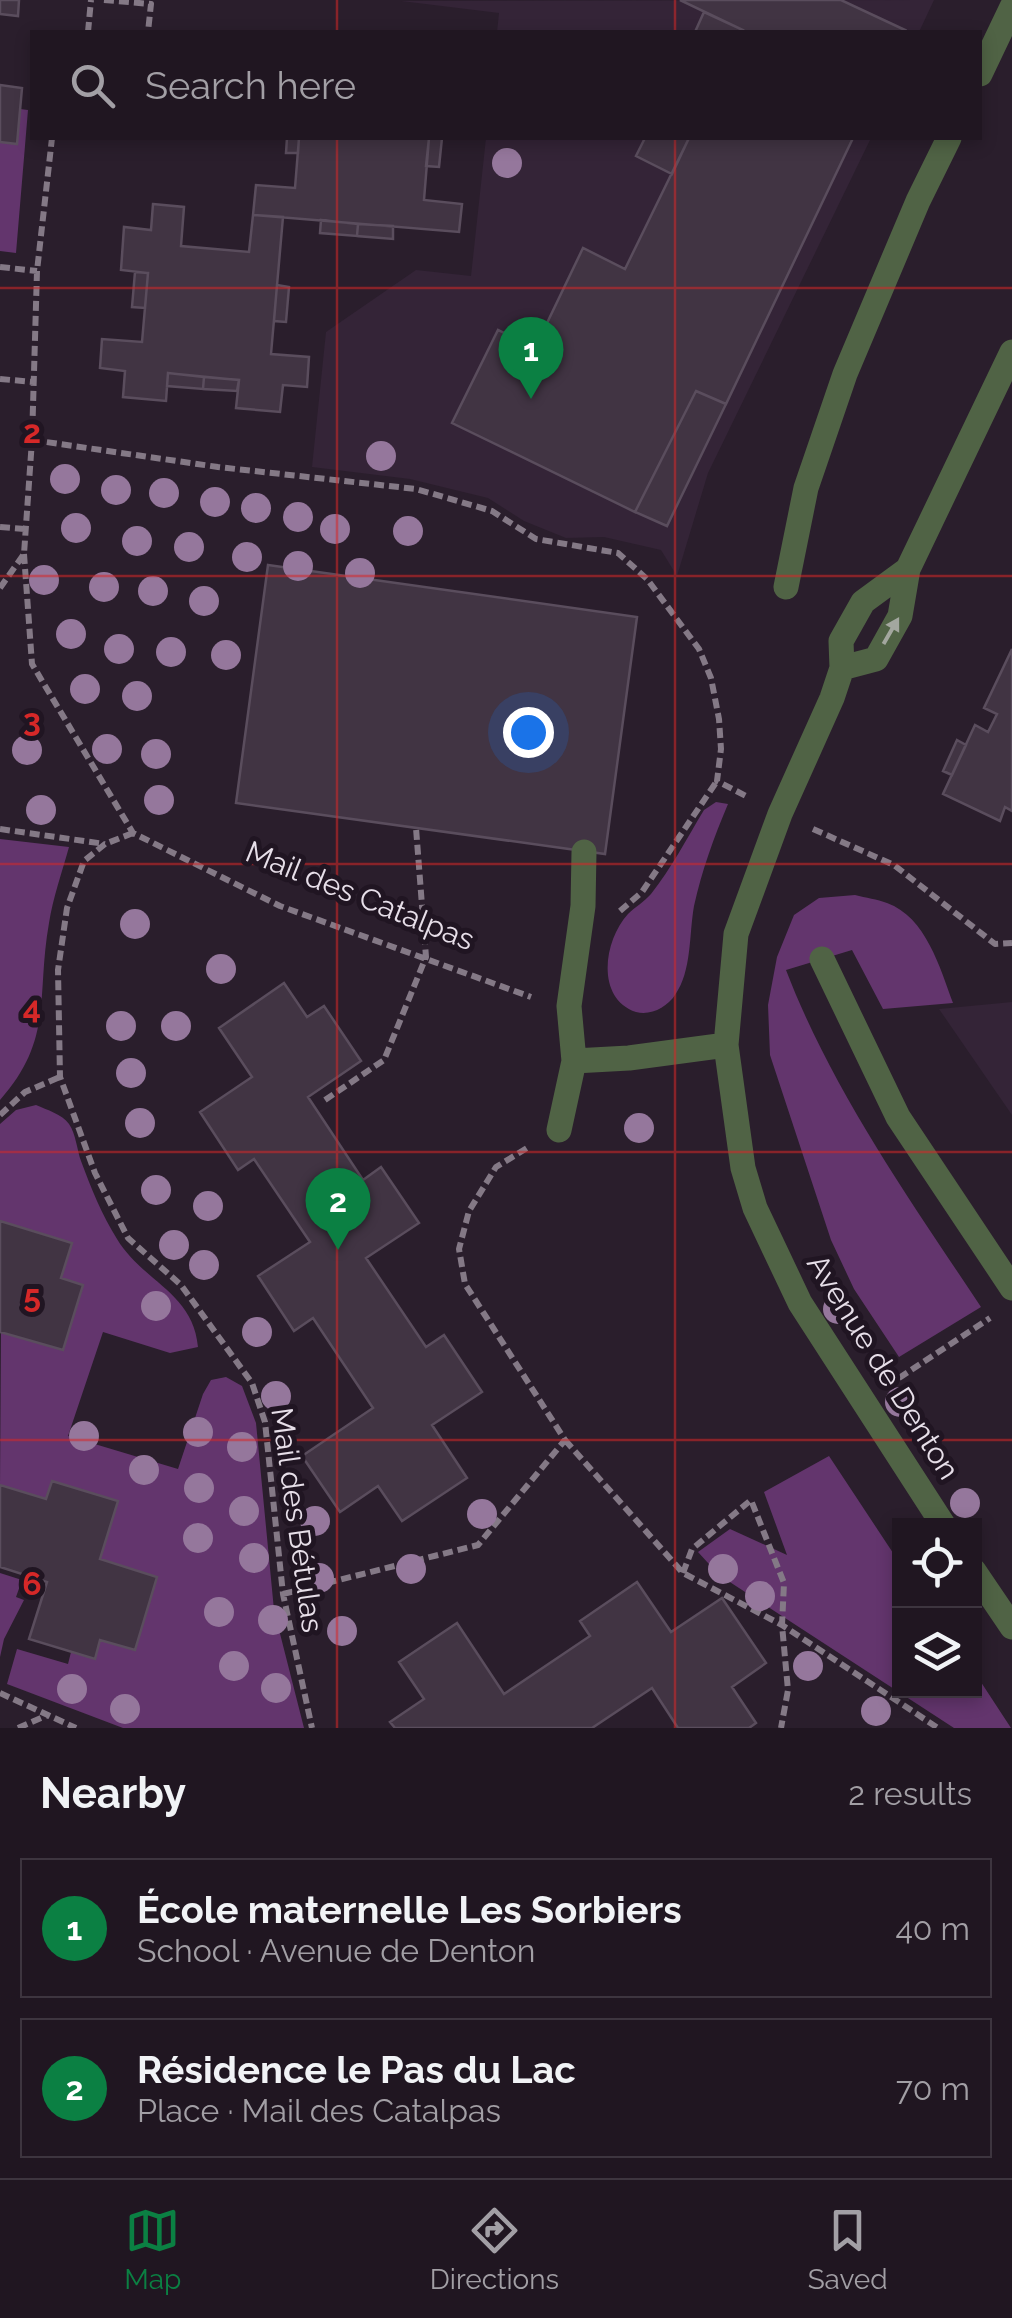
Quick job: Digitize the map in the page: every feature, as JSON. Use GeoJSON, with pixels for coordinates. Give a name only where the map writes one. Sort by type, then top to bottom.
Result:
{"type":"FeatureCollection","features":[{"type":"Feature","properties":{"kind":"street"},"geometry":{"type":"LineString","coordinates":[[982,70],[1012,6]]}},
{"type":"Feature","properties":{"kind":"street"},"geometry":{"type":"LineString","coordinates":[[786,588],[806,488],[846,374],[918,201],[948,140]]}},
{"type":"Feature","properties":{"kind":"street","name":"Avenue de Denton"},"geometry":{"type":"LineString","coordinates":[[842,668],[876,658],[900,616],[908,568],[1012,352]]}},
{"type":"Feature","properties":{"kind":"street","name":"Avenue de Denton"},"geometry":{"type":"LineString","coordinates":[[908,568],[863,602],[841,641],[842,668],[832,698],[780,814],[736,934],[726,1045],[743,1168],[755,1208],[800,1302],[939,1518]]}},
{"type":"Feature","properties":{"kind":"street"},"geometry":{"type":"LineString","coordinates":[[559,1130],[574,1061],[569,1006],[582,906],[584,852]]}},
{"type":"Feature","properties":{"kind":"street"},"geometry":{"type":"LineString","coordinates":[[822,959],[898,1117],[1012,1288]]}},
{"type":"Feature","properties":{"kind":"street"},"geometry":{"type":"LineString","coordinates":[[574,1061],[726,1045]]}},
{"type":"Feature","properties":{"kind":"street"},"geometry":{"type":"LineString","coordinates":[[982,1584],[1012,1627]]}},
{"type":"Feature","properties":{"kind":"path"},"geometry":{"type":"LineString","coordinates":[[88,30],[91,0]]}},
{"type":"Feature","properties":{"kind":"path"},"geometry":{"type":"LineString","coordinates":[[104,0],[150,4],[160,0]]}},
{"type":"Feature","properties":{"kind":"path"},"geometry":{"type":"LineString","coordinates":[[148,30],[150,4]]}},
{"type":"Feature","properties":{"kind":"path"},"geometry":{"type":"LineString","coordinates":[[0,1114],[25,1092],[60,1077],[58,970],[67,908],[84,861],[106,844],[133,833],[32,664],[24,554],[37,271],[52,140]]}},
{"type":"Feature","properties":{"kind":"path"},"geometry":{"type":"LineString","coordinates":[[0,267],[37,271]]}},
{"type":"Feature","properties":{"kind":"path"},"geometry":{"type":"LineString","coordinates":[[0,379],[34,382]]}},
{"type":"Feature","properties":{"kind":"path"},"geometry":{"type":"LineString","coordinates":[[32,440],[218,467],[416,489],[492,511],[536,539],[618,554],[647,579],[700,649],[711,678],[719,719],[718,780],[642,892],[616,915]]}},
{"type":"Feature","properties":{"kind":"path"},"geometry":{"type":"LineString","coordinates":[[0,527],[25,529]]}},
{"type":"Feature","properties":{"kind":"path"},"geometry":{"type":"LineString","coordinates":[[0,588],[24,554]]}},
{"type":"Feature","properties":{"kind":"path"},"geometry":{"type":"LineString","coordinates":[[718,780],[780,814],[894,864],[995,944],[1012,943]]}},
{"type":"Feature","properties":{"kind":"path"},"geometry":{"type":"LineString","coordinates":[[325,1100],[384,1060],[426,957],[416,828]]}},
{"type":"Feature","properties":{"kind":"path"},"geometry":{"type":"LineString","coordinates":[[0,829],[106,844]]}},
{"type":"Feature","properties":{"kind":"path","name":"Mail des Catalpas"},"geometry":{"type":"LineString","coordinates":[[133,833],[280,906],[512,992],[569,1006]]}},
{"type":"Feature","properties":{"kind":"path","name":"Mail des Bétulas"},"geometry":{"type":"LineString","coordinates":[[60,1077],[96,1173],[128,1238],[180,1285],[252,1383],[265,1422],[283,1594],[312,1728]]}},
{"type":"Feature","properties":{"kind":"path"},"geometry":{"type":"LineString","coordinates":[[559,1130],[496,1166],[470,1211],[459,1248],[465,1284],[565,1440],[683,1573],[782,1625],[938,1728]]}},
{"type":"Feature","properties":{"kind":"path"},"geometry":{"type":"LineString","coordinates":[[899,1378],[992,1318]]}},
{"type":"Feature","properties":{"kind":"path"},"geometry":{"type":"LineString","coordinates":[[283,1594],[478,1544],[565,1440]]}},
{"type":"Feature","properties":{"kind":"path"},"geometry":{"type":"LineString","coordinates":[[683,1573],[692,1549],[751,1500],[784,1582],[782,1625],[788,1690],[781,1728]]}},
{"type":"Feature","properties":{"kind":"path"},"geometry":{"type":"LineString","coordinates":[[2,1695],[76,1728]]}},
{"type":"Feature","properties":{"kind":"path"},"geometry":{"type":"LineString","coordinates":[[18,1728],[48,1714]]}},
{"type":"Feature","properties":{"kind":"shaded area"},"geometry":{"type":"Polygon","coordinates":[[[934,0],[920,30],[497,30],[499,13],[401,1],[934,0]]]}},
{"type":"Feature","properties":{"kind":"shaded area"},"geometry":{"type":"Polygon","coordinates":[[[20,109],[28,110],[16,253],[0,251],[0,142],[17,143],[20,109]]]}},
{"type":"Feature","properties":{"kind":"shaded area"},"geometry":{"type":"Polygon","coordinates":[[[486,140],[870,140],[708,473],[677,576],[661,550],[604,537],[566,538],[524,521],[488,498],[410,479],[312,467],[326,332],[416,270],[471,276],[486,140]]]}},
{"type":"Feature","properties":{"kind":"shaded area"},"geometry":{"type":"Polygon","coordinates":[[[716,802],[728,804],[697,893],[687,964],[680,985],[663,1007],[653,1012],[636,1012],[623,1005],[609,982],[613,938],[628,914],[658,884],[704,810],[716,802]]]}},
{"type":"Feature","properties":{"kind":"shaded area"},"geometry":{"type":"Polygon","coordinates":[[[0,839],[69,847],[49,923],[36,1036],[29,1057],[0,1100],[0,839]]]}},
{"type":"Feature","properties":{"kind":"shaded area"},"geometry":{"type":"Polygon","coordinates":[[[855,895],[887,903],[912,920],[930,945],[953,1003],[883,1009],[852,950],[786,970],[849,1101],[981,1307],[899,1357],[854,1289],[831,1240],[770,1055],[768,1005],[777,957],[794,915],[819,898],[855,895]]]}},
{"type":"Feature","properties":{"kind":"shaded area"},"geometry":{"type":"Polygon","coordinates":[[[1012,1002],[1012,1115],[939,1009],[1012,1002]]]}},
{"type":"Feature","properties":{"kind":"shaded area"},"geometry":{"type":"Polygon","coordinates":[[[36,1105],[69,1124],[112,1230],[128,1254],[187,1313],[198,1347],[170,1353],[103,1332],[68,1436],[178,1469],[211,1380],[226,1377],[242,1386],[256,1423],[274,1610],[304,1728],[123,1728],[7,1684],[17,1649],[68,1664],[71,1652],[95,1659],[100,1640],[157,1577],[100,1559],[118,1501],[52,1481],[46,1499],[0,1485],[1,1330],[63,1349],[83,1286],[61,1278],[71,1243],[0,1221],[0,1124],[16,1110],[36,1105]]]}},
{"type":"Feature","properties":{"kind":"shaded area"},"geometry":{"type":"Polygon","coordinates":[[[829,1456],[892,1551],[892,1688],[719,1575],[698,1552],[730,1529],[787,1555],[764,1492],[829,1456]]]}},
{"type":"Feature","properties":{"kind":"shaded area"},"geometry":{"type":"Polygon","coordinates":[[[0,1573],[22,1580],[16,1597],[24,1600],[4,1639],[0,1657],[0,1573]]]}},
{"type":"Feature","properties":{"kind":"shaded area"},"geometry":{"type":"Polygon","coordinates":[[[982,1684],[1011,1728],[954,1728],[908,1698],[982,1698],[982,1684]]]}},
{"type":"Feature","properties":{"kind":"building"},"geometry":{"type":"Polygon","coordinates":[[[0,0],[19,0],[18,16],[0,14],[0,0]]]}},
{"type":"Feature","properties":{"kind":"building"},"geometry":{"type":"Polygon","coordinates":[[[680,0],[841,0],[905,30],[743,30],[680,0]]]}},
{"type":"Feature","properties":{"kind":"building"},"geometry":{"type":"Polygon","coordinates":[[[704,12],[743,30],[696,30],[704,12]]]}},
{"type":"Feature","properties":{"kind":"building"},"geometry":{"type":"Polygon","coordinates":[[[0,85],[22,88],[17,144],[0,142],[0,85]]]}},
{"type":"Feature","properties":{"kind":"building"},"geometry":{"type":"Polygon","coordinates":[[[287,140],[299,140],[298,153],[286,153],[287,140]]]}},
{"type":"Feature","properties":{"kind":"building"},"geometry":{"type":"Polygon","coordinates":[[[299,140],[429,140],[424,200],[462,204],[459,232],[253,215],[256,185],[295,188],[299,140]]]}},
{"type":"Feature","properties":{"kind":"building"},"geometry":{"type":"Polygon","coordinates":[[[429,140],[442,140],[439,167],[426,166],[429,140]]]}},
{"type":"Feature","properties":{"kind":"building"},"geometry":{"type":"Polygon","coordinates":[[[644,140],[688,140],[672,174],[636,156],[644,140]]]}},
{"type":"Feature","properties":{"kind":"building"},"geometry":{"type":"Polygon","coordinates":[[[688,140],[852,140],[726,404],[696,391],[635,512],[452,423],[498,330],[535,348],[583,248],[625,269],[688,140]]]}},
{"type":"Feature","properties":{"kind":"building"},"geometry":{"type":"Polygon","coordinates":[[[153,204],[184,207],[181,246],[249,252],[253,215],[283,217],[271,354],[309,357],[307,387],[283,385],[280,412],[236,408],[239,380],[168,373],[166,401],[123,397],[125,371],[100,368],[102,339],[142,342],[148,273],[121,270],[124,227],[151,230],[153,204]]]}},
{"type":"Feature","properties":{"kind":"building"},"geometry":{"type":"Polygon","coordinates":[[[321,220],[358,224],[357,236],[320,233],[321,220]]]}},
{"type":"Feature","properties":{"kind":"building"},"geometry":{"type":"Polygon","coordinates":[[[358,224],[393,226],[393,239],[357,236],[358,224]]]}},
{"type":"Feature","properties":{"kind":"building"},"geometry":{"type":"Polygon","coordinates":[[[135,272],[148,273],[145,308],[132,307],[135,272]]]}},
{"type":"Feature","properties":{"kind":"building"},"geometry":{"type":"Polygon","coordinates":[[[277,285],[289,287],[286,322],[274,321],[277,285]]]}},
{"type":"Feature","properties":{"kind":"building"},"geometry":{"type":"Polygon","coordinates":[[[168,373],[204,377],[203,389],[167,386],[168,373]]]}},
{"type":"Feature","properties":{"kind":"building"},"geometry":{"type":"Polygon","coordinates":[[[204,377],[239,380],[237,391],[203,389],[204,377]]]}},
{"type":"Feature","properties":{"kind":"building"},"geometry":{"type":"Polygon","coordinates":[[[696,391],[726,404],[667,526],[635,512],[696,391]]]}},
{"type":"Feature","properties":{"kind":"building"},"geometry":{"type":"Polygon","coordinates":[[[268,565],[637,617],[605,854],[236,803],[268,565]]]}},
{"type":"Feature","properties":{"kind":"building"},"geometry":{"type":"Polygon","coordinates":[[[1012,649],[1012,811],[1005,807],[1000,821],[943,794],[975,725],[988,732],[997,714],[984,708],[1012,649]]]}},
{"type":"Feature","properties":{"kind":"building"},"geometry":{"type":"Polygon","coordinates":[[[957,740],[966,745],[952,775],[943,771],[957,740]]]}},
{"type":"Feature","properties":{"kind":"building"},"geometry":{"type":"Polygon","coordinates":[[[284,983],[307,1017],[324,1006],[361,1061],[308,1097],[363,1180],[381,1167],[419,1223],[366,1258],[426,1347],[444,1335],[482,1392],[432,1425],[467,1478],[402,1521],[378,1486],[340,1512],[302,1456],[373,1408],[313,1318],[294,1331],[258,1276],[310,1242],[254,1159],[238,1170],[200,1112],[252,1077],[219,1028],[284,983]]]}},
{"type":"Feature","properties":{"kind":"building"},"geometry":{"type":"Polygon","coordinates":[[[0,1221],[72,1243],[61,1278],[83,1285],[63,1350],[0,1332],[0,1221]]]}},
{"type":"Feature","properties":{"kind":"building"},"geometry":{"type":"Polygon","coordinates":[[[52,1481],[118,1501],[100,1559],[157,1577],[135,1650],[100,1640],[95,1659],[29,1639],[47,1582],[0,1567],[0,1485],[46,1499],[52,1481]]]}},
{"type":"Feature","properties":{"kind":"building"},"geometry":{"type":"Polygon","coordinates":[[[637,1582],[671,1632],[722,1598],[766,1663],[732,1687],[756,1723],[749,1728],[678,1728],[652,1688],[592,1728],[395,1728],[390,1722],[424,1699],[399,1662],[457,1623],[504,1694],[590,1636],[580,1621],[637,1582]]]}},
{"type":"Feature","properties":{"kind":"place","name":"École maternelle Les Sorbiers"},"geometry":{"type":"Point","coordinates":[531,399]}},
{"type":"Feature","properties":{"kind":"place","name":"Résidence le Pas du Lac"},"geometry":{"type":"Point","coordinates":[338,1250]}}]}
